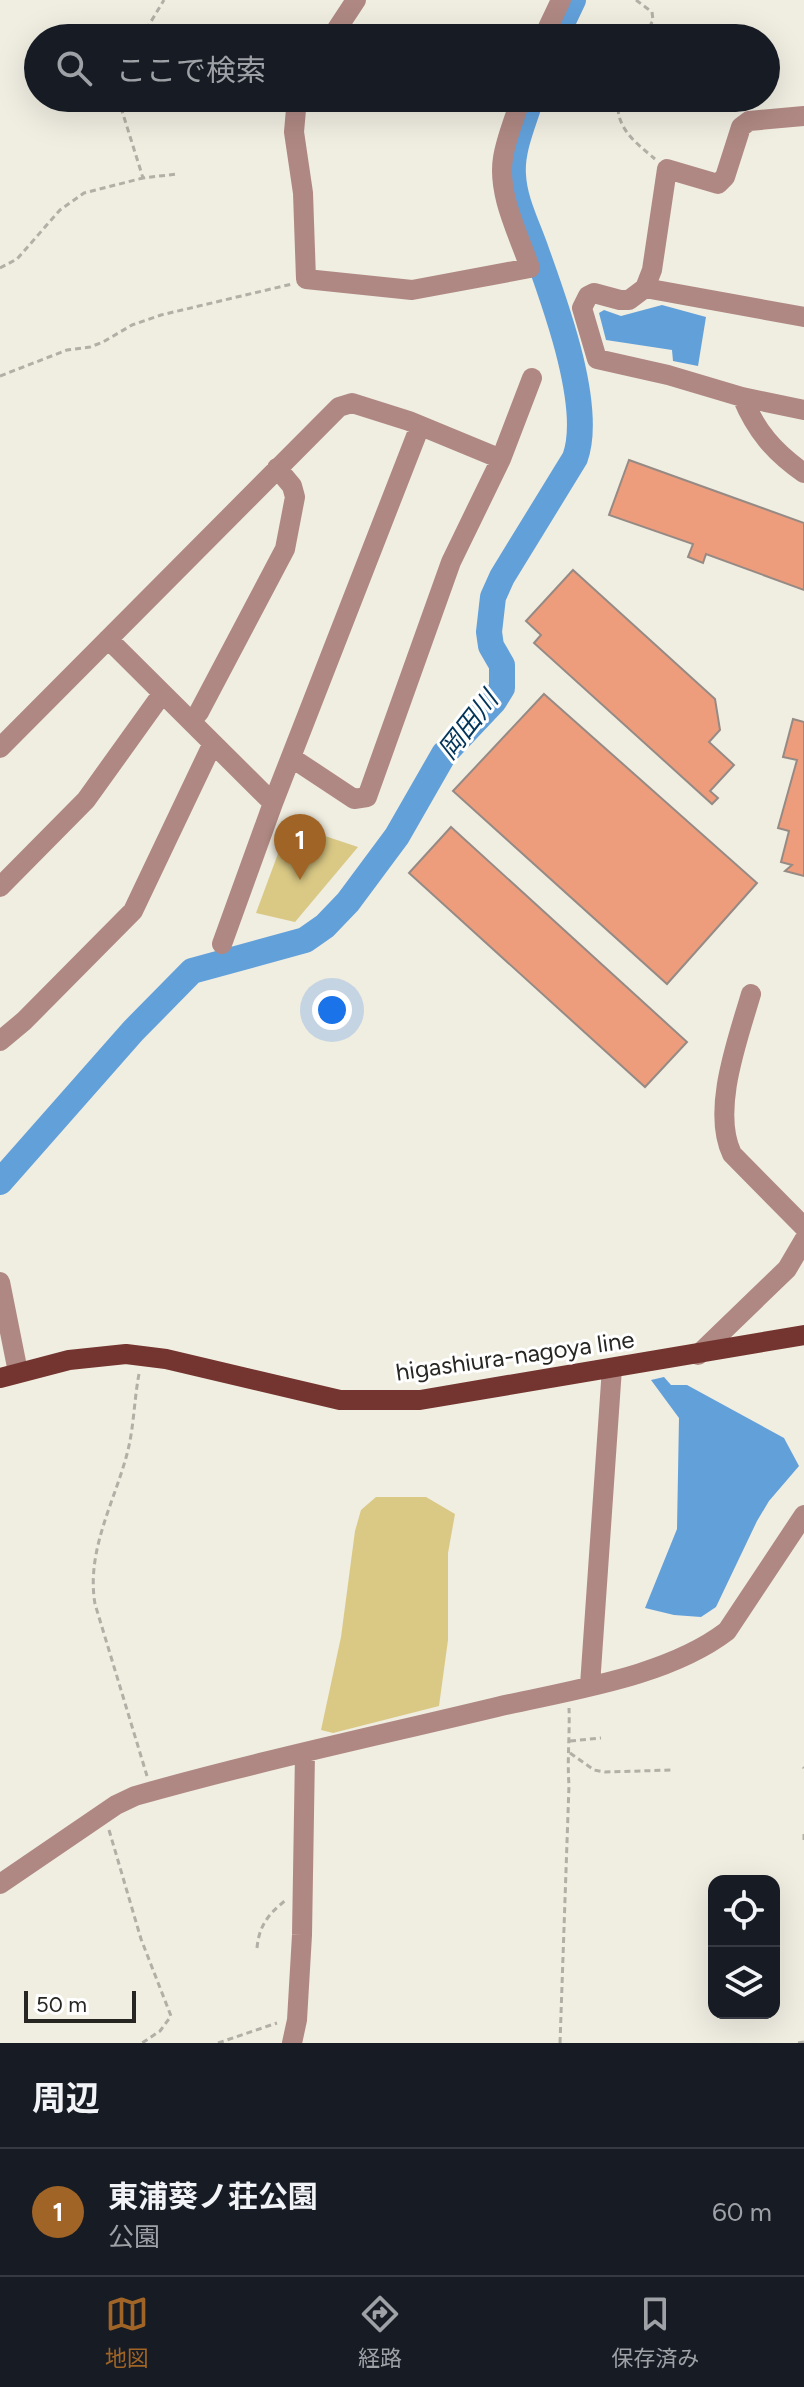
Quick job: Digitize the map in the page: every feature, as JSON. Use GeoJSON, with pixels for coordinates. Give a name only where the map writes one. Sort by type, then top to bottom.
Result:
{"type":"FeatureCollection","features":[{"type":"Feature","properties":{"kind":"main road","name":"higashiura-nagoya line"},"geometry":{"type":"LineString","coordinates":[[9,1375],[69,1360],[126,1354],[212,1369],[340,1400],[420,1400],[804,1335]]}},
{"type":"Feature","properties":{"kind":"street"},"geometry":{"type":"LineString","coordinates":[[340,24],[356,0]]}},
{"type":"Feature","properties":{"kind":"street"},"geometry":{"type":"LineString","coordinates":[[550,24],[561,0]]}},
{"type":"Feature","properties":{"kind":"street"},"geometry":{"type":"LineString","coordinates":[[296,112],[294,132],[303,193],[306,279],[412,290],[530,268],[502,174],[503,158],[517,112]]}},
{"type":"Feature","properties":{"kind":"street"},"geometry":{"type":"LineString","coordinates":[[804,116],[749,121],[741,127],[725,177],[718,184],[667,169],[652,270],[645,288],[629,300],[594,293],[588,296],[582,308],[597,359],[804,410]]}},
{"type":"Feature","properties":{"kind":"street"},"geometry":{"type":"LineString","coordinates":[[645,288],[804,317]]}},
{"type":"Feature","properties":{"kind":"street"},"geometry":{"type":"LineString","coordinates":[[292,758],[354,799],[367,797],[451,562],[501,459],[532,378]]}},
{"type":"Feature","properties":{"kind":"street"},"geometry":{"type":"LineString","coordinates":[[742,397],[751,419],[778,455],[804,473]]}},
{"type":"Feature","properties":{"kind":"street"},"geometry":{"type":"LineString","coordinates":[[0,748],[343,405],[352,403],[420,426],[501,459]]}},
{"type":"Feature","properties":{"kind":"street"},"geometry":{"type":"LineString","coordinates":[[222,944],[273,803],[420,426]]}},
{"type":"Feature","properties":{"kind":"street"},"geometry":{"type":"LineString","coordinates":[[191,721],[199,712],[285,549],[295,497],[292,486],[277,468]]}},
{"type":"Feature","properties":{"kind":"street"},"geometry":{"type":"LineString","coordinates":[[108,639],[273,803]]}},
{"type":"Feature","properties":{"kind":"street"},"geometry":{"type":"LineString","coordinates":[[0,887],[86,800],[162,694]]}},
{"type":"Feature","properties":{"kind":"street"},"geometry":{"type":"LineString","coordinates":[[2,1034],[24,1021],[133,911],[212,745]]}},
{"type":"Feature","properties":{"kind":"street"},"geometry":{"type":"LineString","coordinates":[[751,994],[725,1104],[725,1139],[732,1154],[804,1227]]}},
{"type":"Feature","properties":{"kind":"street"},"geometry":{"type":"LineString","coordinates":[[698,1355],[787,1269],[804,1240]]}},
{"type":"Feature","properties":{"kind":"street"},"geometry":{"type":"LineString","coordinates":[[0,1282],[9,1375]]}},
{"type":"Feature","properties":{"kind":"street"},"geometry":{"type":"LineString","coordinates":[[590,1685],[612,1368]]}},
{"type":"Feature","properties":{"kind":"street"},"geometry":{"type":"LineString","coordinates":[[0,1884],[125,1801],[151,1791],[671,1663],[708,1645],[727,1631],[804,1515]]}},
{"type":"Feature","properties":{"kind":"street"},"geometry":{"type":"LineString","coordinates":[[292,2043],[297,2020],[304,1892],[305,1753]]}},
{"type":"Feature","properties":{"kind":"path"},"geometry":{"type":"LineString","coordinates":[[149,24],[164,0]]}},
{"type":"Feature","properties":{"kind":"path"},"geometry":{"type":"LineString","coordinates":[[636,0],[652,12],[651,24]]}},
{"type":"Feature","properties":{"kind":"path"},"geometry":{"type":"LineString","coordinates":[[122,112],[143,178]]}},
{"type":"Feature","properties":{"kind":"path"},"geometry":{"type":"LineString","coordinates":[[619,112],[619,121],[626,133],[667,169]]}},
{"type":"Feature","properties":{"kind":"path"},"geometry":{"type":"LineString","coordinates":[[0,268],[17,259],[60,210],[84,193],[143,178],[177,174]]}},
{"type":"Feature","properties":{"kind":"path"},"geometry":{"type":"LineString","coordinates":[[0,376],[67,350],[90,347],[132,325],[161,315],[306,279]]}},
{"type":"Feature","properties":{"kind":"path"},"geometry":{"type":"LineString","coordinates":[[141,1356],[128,1450],[105,1517],[94,1560],[93,1584],[95,1604],[151,1791]]}},
{"type":"Feature","properties":{"kind":"path"},"geometry":{"type":"LineString","coordinates":[[560,2043],[569,1801],[569,1690]]}},
{"type":"Feature","properties":{"kind":"path"},"geometry":{"type":"LineString","coordinates":[[570,1741],[601,1738]]}},
{"type":"Feature","properties":{"kind":"path"},"geometry":{"type":"LineString","coordinates":[[570,1753],[594,1770],[605,1772],[673,1770]]}},
{"type":"Feature","properties":{"kind":"path"},"geometry":{"type":"LineString","coordinates":[[101,1816],[109,1830],[141,1939],[171,2016],[160,2031],[142,2043]]}},
{"type":"Feature","properties":{"kind":"path"},"geometry":{"type":"LineString","coordinates":[[804,1834],[804,1842]]}},
{"type":"Feature","properties":{"kind":"path"},"geometry":{"type":"LineString","coordinates":[[257,1948],[265,1920],[283,1902],[304,1892]]}},
{"type":"Feature","properties":{"kind":"path"},"geometry":{"type":"LineString","coordinates":[[218,2043],[286,2020],[297,2020]]}},
{"type":"Feature","properties":{"kind":"shaded area"},"geometry":{"type":"Polygon","coordinates":[[[289,824],[358,847],[295,922],[256,913],[289,824]]]}},
{"type":"Feature","properties":{"kind":"shaded area"},"geometry":{"type":"Polygon","coordinates":[[[376,1497],[426,1497],[455,1514],[448,1553],[448,1640],[439,1706],[333,1733],[321,1730],[341,1637],[355,1531],[361,1510],[376,1497]]]}},
{"type":"Feature","properties":{"kind":"water"},"geometry":{"type":"Polygon","coordinates":[[[662,305],[706,317],[698,366],[673,361],[672,350],[606,340],[599,313],[604,310],[621,316],[662,305]]]}},
{"type":"Feature","properties":{"kind":"water"},"geometry":{"type":"Polygon","coordinates":[[[664,1377],[671,1385],[687,1385],[784,1438],[799,1466],[769,1501],[757,1521],[716,1607],[701,1617],[645,1608],[677,1529],[679,1418],[651,1380],[664,1377]]]}},
{"type":"Feature","properties":{"kind":"building"},"geometry":{"type":"Polygon","coordinates":[[[629,460],[804,523],[804,590],[706,554],[703,563],[688,557],[693,544],[609,515],[629,460]]]}},
{"type":"Feature","properties":{"kind":"building"},"geometry":{"type":"Polygon","coordinates":[[[573,570],[715,699],[720,730],[709,742],[734,765],[710,791],[718,798],[712,804],[534,643],[541,635],[526,621],[573,570]]]}},
{"type":"Feature","properties":{"kind":"building"},"geometry":{"type":"Polygon","coordinates":[[[544,694],[757,883],[667,984],[453,791],[544,694]]]}},
{"type":"Feature","properties":{"kind":"building"},"geometry":{"type":"Polygon","coordinates":[[[793,719],[804,722],[804,876],[785,871],[792,865],[781,862],[789,831],[778,828],[797,760],[783,757],[793,719]]]}},
{"type":"Feature","properties":{"kind":"building"},"geometry":{"type":"Polygon","coordinates":[[[451,827],[687,1042],[645,1087],[409,873],[451,827]]]}},
{"type":"Feature","properties":{"kind":"waterway","name":"岡田川"},"geometry":{"type":"LineString","coordinates":[[562,24],[573,0]]}},
{"type":"Feature","properties":{"kind":"waterway","name":"岡田川"},"geometry":{"type":"LineString","coordinates":[[0,1182],[133,1031],[192,971],[305,940],[325,926],[348,902],[397,836],[444,754],[494,701],[502,688],[502,665],[491,646],[489,632],[493,597],[502,577],[575,458],[579,436],[579,410],[569,352],[514,184],[514,155],[527,112]]}},
{"type":"Feature","properties":{"kind":"place","name":"東浦葵ノ荘公園"},"geometry":{"type":"Point","coordinates":[300,880]}}]}
